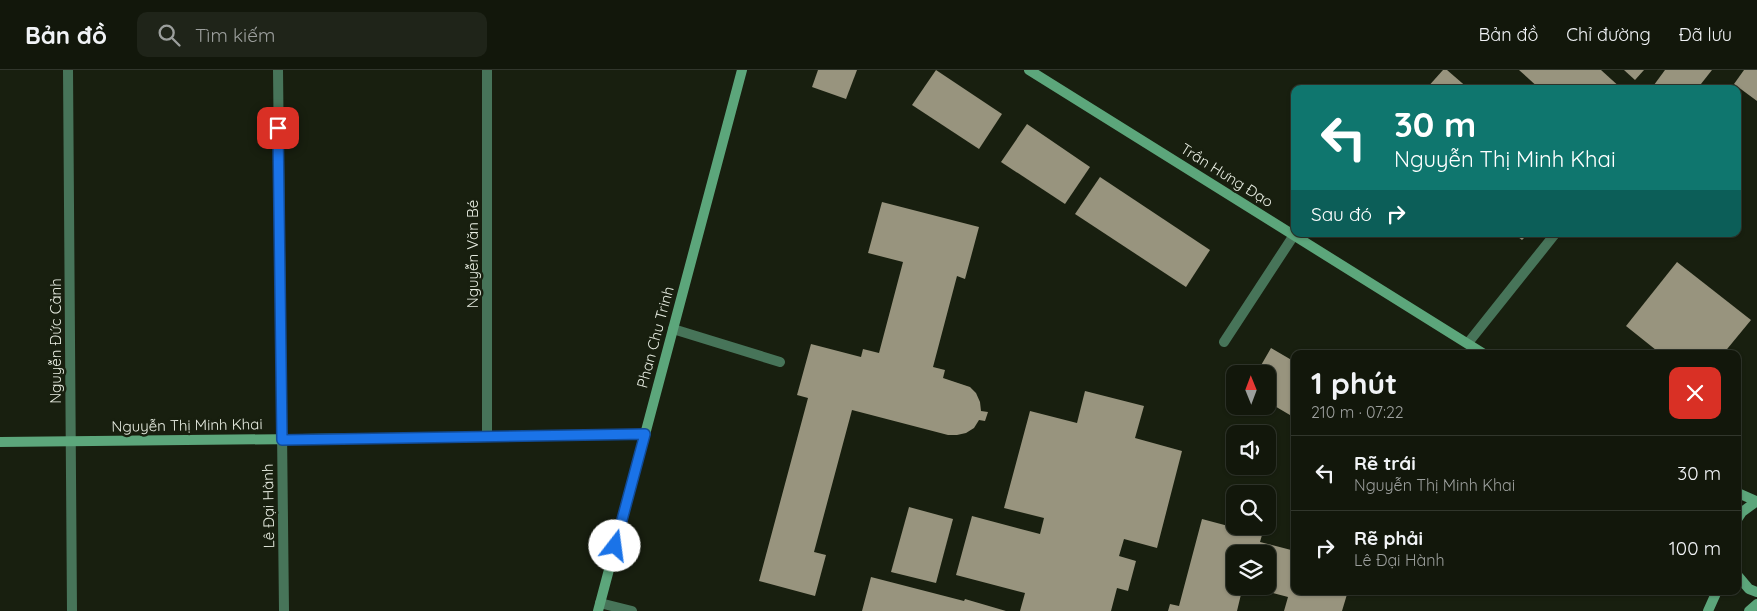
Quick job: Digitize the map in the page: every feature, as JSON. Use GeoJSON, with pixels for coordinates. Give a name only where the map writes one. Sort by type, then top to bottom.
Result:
{"type":"FeatureCollection","features":[{"type":"Feature","properties":{"kind":"street","name":"Nguyễn Đức Cảnh"},"geometry":{"type":"LineString","coordinates":[[68,70],[72,611]]}},
{"type":"Feature","properties":{"kind":"street","name":"Lê Đại Hành"},"geometry":{"type":"LineString","coordinates":[[278,70],[284,611]]}},
{"type":"Feature","properties":{"kind":"street","name":"Nguyễn Văn Bé"},"geometry":{"type":"LineString","coordinates":[[487,70],[487,437]]}},
{"type":"Feature","properties":{"kind":"street","name":"Phan Chu Trinh"},"geometry":{"type":"LineString","coordinates":[[599,607],[742,70]]}},
{"type":"Feature","properties":{"kind":"street","name":"Trần Hưng Đạo"},"geometry":{"type":"LineString","coordinates":[[1029,70],[1291,233]]}},
{"type":"Feature","properties":{"kind":"street"},"geometry":{"type":"LineString","coordinates":[[1224,342],[1293,237]]}},
{"type":"Feature","properties":{"kind":"street","name":"Trần Hưng Đạo"},"geometry":{"type":"LineString","coordinates":[[1297,237],[1478,350]]}},
{"type":"Feature","properties":{"kind":"street"},"geometry":{"type":"LineString","coordinates":[[1468,343],[1553,237]]}},
{"type":"Feature","properties":{"kind":"street"},"geometry":{"type":"LineString","coordinates":[[673,329],[780,362]]}},
{"type":"Feature","properties":{"kind":"street","name":"Nguyễn Thị Minh Khai"},"geometry":{"type":"LineString","coordinates":[[0,442],[645,434]]}},
{"type":"Feature","properties":{"kind":"street"},"geometry":{"type":"LineString","coordinates":[[1741,494],[1757,501]]}},
{"type":"Feature","properties":{"kind":"street"},"geometry":{"type":"LineString","coordinates":[[1741,514],[1757,501]]}},
{"type":"Feature","properties":{"kind":"street"},"geometry":{"type":"LineString","coordinates":[[1741,580],[1749,589],[1757,592]]}},
{"type":"Feature","properties":{"kind":"street"},"geometry":{"type":"LineString","coordinates":[[1708,611],[1715,595]]}},
{"type":"Feature","properties":{"kind":"street"},"geometry":{"type":"LineString","coordinates":[[1749,611],[1757,604]]}},
{"type":"Feature","properties":{"kind":"street"},"geometry":{"type":"LineString","coordinates":[[599,607],[632,611]]}},
{"type":"Feature","properties":{"kind":"building"},"geometry":{"type":"Polygon","coordinates":[[[818,70],[857,70],[846,99],[812,87],[818,70]]]}},
{"type":"Feature","properties":{"kind":"building"},"geometry":{"type":"Polygon","coordinates":[[[936,70],[1002,114],[979,149],[912,105],[936,70]]]}},
{"type":"Feature","properties":{"kind":"building"},"geometry":{"type":"Polygon","coordinates":[[[1443,70],[1447,70],[1464,85],[1430,85],[1443,70]]]}},
{"type":"Feature","properties":{"kind":"building"},"geometry":{"type":"Polygon","coordinates":[[[1519,70],[1601,70],[1618,85],[1536,85],[1519,70]]]}},
{"type":"Feature","properties":{"kind":"building"},"geometry":{"type":"Polygon","coordinates":[[[1624,70],[1644,70],[1635,80],[1624,70]]]}},
{"type":"Feature","properties":{"kind":"building"},"geometry":{"type":"Polygon","coordinates":[[[1665,70],[1712,70],[1700,85],[1654,85],[1665,70]]]}},
{"type":"Feature","properties":{"kind":"building"},"geometry":{"type":"Polygon","coordinates":[[[1744,70],[1757,70],[1757,101],[1741,89],[1741,85],[1734,84],[1744,70]]]}},
{"type":"Feature","properties":{"kind":"building"},"geometry":{"type":"Polygon","coordinates":[[[1027,124],[1090,167],[1065,204],[1001,162],[1027,124]]]}},
{"type":"Feature","properties":{"kind":"building"},"geometry":{"type":"Polygon","coordinates":[[[1100,177],[1210,250],[1186,287],[1075,214],[1100,177]]]}},
{"type":"Feature","properties":{"kind":"building"},"geometry":{"type":"Polygon","coordinates":[[[882,202],[979,227],[965,279],[957,276],[933,367],[945,370],[943,378],[970,387],[976,393],[981,411],[988,412],[985,421],[979,420],[974,428],[966,433],[948,435],[852,410],[814,552],[826,555],[815,596],[759,581],[808,398],[797,395],[811,344],[861,357],[863,349],[879,353],[903,262],[868,253],[882,202]]]}},
{"type":"Feature","properties":{"kind":"building"},"geometry":{"type":"Polygon","coordinates":[[[1677,262],[1751,320],[1726,350],[1656,350],[1626,326],[1677,262]]]}},
{"type":"Feature","properties":{"kind":"building"},"geometry":{"type":"Polygon","coordinates":[[[1271,348],[1291,360],[1291,416],[1276,407],[1276,365],[1261,365],[1271,348]]]}},
{"type":"Feature","properties":{"kind":"building"},"geometry":{"type":"Polygon","coordinates":[[[1085,391],[1144,406],[1135,438],[1182,451],[1157,548],[1124,539],[1119,556],[1136,561],[1128,591],[1117,588],[1111,611],[1020,611],[1025,593],[956,575],[972,516],[1040,534],[1044,518],[1004,508],[1030,411],[1077,423],[1085,391]]]}},
{"type":"Feature","properties":{"kind":"building"},"geometry":{"type":"Polygon","coordinates":[[[909,507],[953,519],[936,583],[891,572],[909,507]]]}},
{"type":"Feature","properties":{"kind":"building"},"geometry":{"type":"Polygon","coordinates":[[[1202,519],[1226,525],[1226,535],[1262,535],[1260,542],[1272,545],[1226,545],[1226,595],[1241,595],[1237,611],[1168,611],[1170,604],[1179,606],[1202,519]]]}},
{"type":"Feature","properties":{"kind":"building"},"geometry":{"type":"Polygon","coordinates":[[[1276,546],[1291,550],[1291,595],[1347,595],[1342,611],[1284,611],[1288,597],[1276,594],[1276,546]]]}},
{"type":"Feature","properties":{"kind":"building"},"geometry":{"type":"Polygon","coordinates":[[[871,577],[964,601],[965,599],[1006,611],[862,611],[871,577]]]}},
{"type":"Feature","properties":{"kind":"route"},"geometry":{"type":"LineString","coordinates":[[278,128],[282,440],[645,434],[615,546]]}}]}
